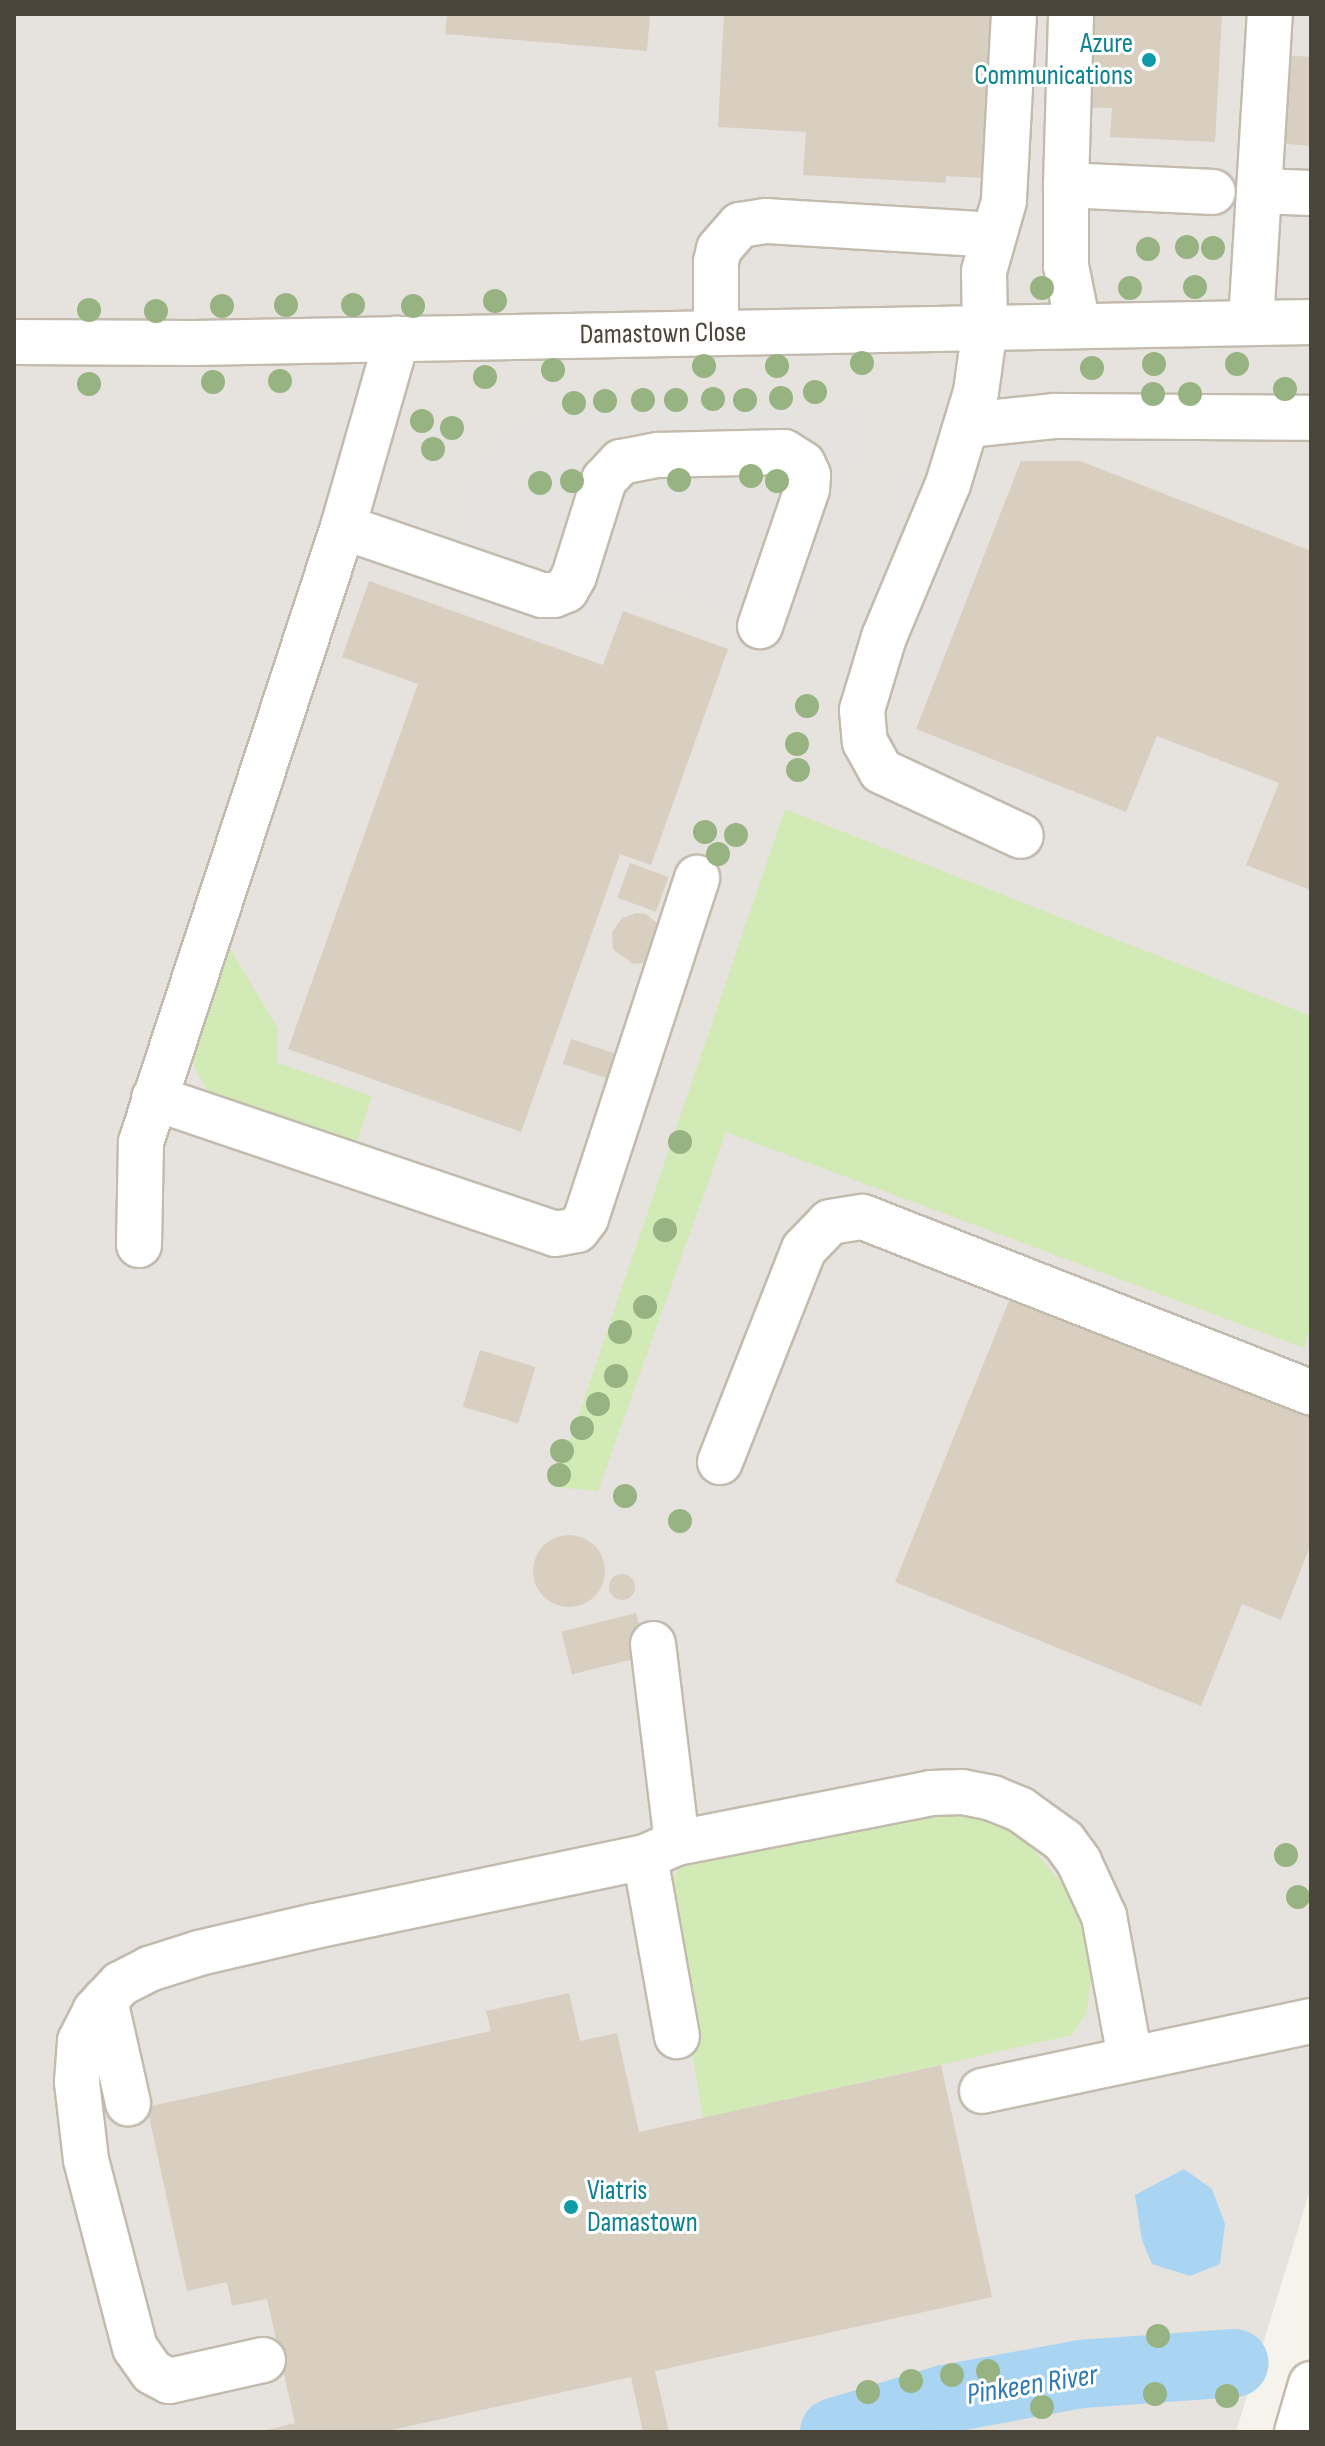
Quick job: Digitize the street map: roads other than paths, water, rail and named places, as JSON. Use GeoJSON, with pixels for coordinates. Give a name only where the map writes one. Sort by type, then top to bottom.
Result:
{"type":"FeatureCollection","features":[{"type":"Feature","properties":{"kind":"street"},"geometry":{"type":"LineString","coordinates":[[1014,14],[1004,201],[984,271],[985,327],[968,425],[948,484],[884,637],[862,710],[865,742],[881,771],[1021,836]]}},
{"type":"Feature","properties":{"kind":"street"},"geometry":{"type":"LineString","coordinates":[[1071,14],[1066,266],[1078,325]]}},
{"type":"Feature","properties":{"kind":"street"},"geometry":{"type":"LineString","coordinates":[[1251,322],[1270,14]]}},
{"type":"Feature","properties":{"kind":"street"},"geometry":{"type":"LineString","coordinates":[[1066,185],[1213,192]]}},
{"type":"Feature","properties":{"kind":"street"},"geometry":{"type":"LineString","coordinates":[[1259,191],[1311,193]]}},
{"type":"Feature","properties":{"kind":"street"},"geometry":{"type":"LineString","coordinates":[[716,333],[716,262],[719,249],[740,225],[766,221],[994,235]]}},
{"type":"Feature","properties":{"kind":"street","name":"Damastown Close"},"geometry":{"type":"LineString","coordinates":[[14,342],[397,339],[1311,322]]}},
{"type":"Feature","properties":{"kind":"street"},"geometry":{"type":"LineString","coordinates":[[139,1245],[141,1142],[343,527],[397,339]]}},
{"type":"Feature","properties":{"kind":"street"},"geometry":{"type":"LineString","coordinates":[[968,425],[1054,416],[1311,418]]}},
{"type":"Feature","properties":{"kind":"street"},"geometry":{"type":"LineString","coordinates":[[343,527],[542,595],[554,595],[566,590],[574,576],[604,480],[621,462],[658,455],[784,452],[803,464],[808,475],[807,489],[760,626]]}},
{"type":"Feature","properties":{"kind":"street"},"geometry":{"type":"LineString","coordinates":[[154,1098],[555,1234],[577,1230],[586,1218],[697,878]]}},
{"type":"Feature","properties":{"kind":"street"},"geometry":{"type":"LineString","coordinates":[[720,1462],[804,1249],[830,1222],[863,1217],[1311,1393]]}},
{"type":"Feature","properties":{"kind":"street"},"geometry":{"type":"LineString","coordinates":[[653,1644],[661,1850],[677,2036]]}},
{"type":"Feature","properties":{"kind":"street"},"geometry":{"type":"LineString","coordinates":[[263,2360],[169,2381],[152,2372],[135,2348],[86,2160],[77,2082],[80,2041],[105,2000],[120,1984],[149,1969],[199,1953],[931,1793],[977,1795],[1021,1810],[1064,1841],[1092,1885],[1104,1916],[1130,2058]]}},
{"type":"Feature","properties":{"kind":"street"},"geometry":{"type":"LineString","coordinates":[[105,2000],[128,2103]]}},
{"type":"Feature","properties":{"kind":"street"},"geometry":{"type":"LineString","coordinates":[[982,2091],[1311,2021]]}},
{"type":"Feature","properties":{"kind":"street"},"geometry":{"type":"LineString","coordinates":[[1297,2432],[1311,2384]]}},
{"type":"Feature","properties":{"kind":"water"},"geometry":{"type":"Polygon","coordinates":[[[1184,2169],[1212,2189],[1225,2224],[1220,2264],[1190,2276],[1152,2264],[1142,2240],[1135,2195],[1184,2169]]]}},
{"type":"Feature","properties":{"kind":"waterway","name":"Pinkeen River"},"geometry":{"type":"LineString","coordinates":[[834,2432],[945,2399],[1081,2374],[1235,2363]]}},
{"type":"Feature","properties":{"kind":"place","name":"Azure Communications"},"geometry":{"type":"Point","coordinates":[1149,60]}},
{"type":"Feature","properties":{"kind":"place","name":"Viatris Damastown"},"geometry":{"type":"Point","coordinates":[571,2207]}}]}
